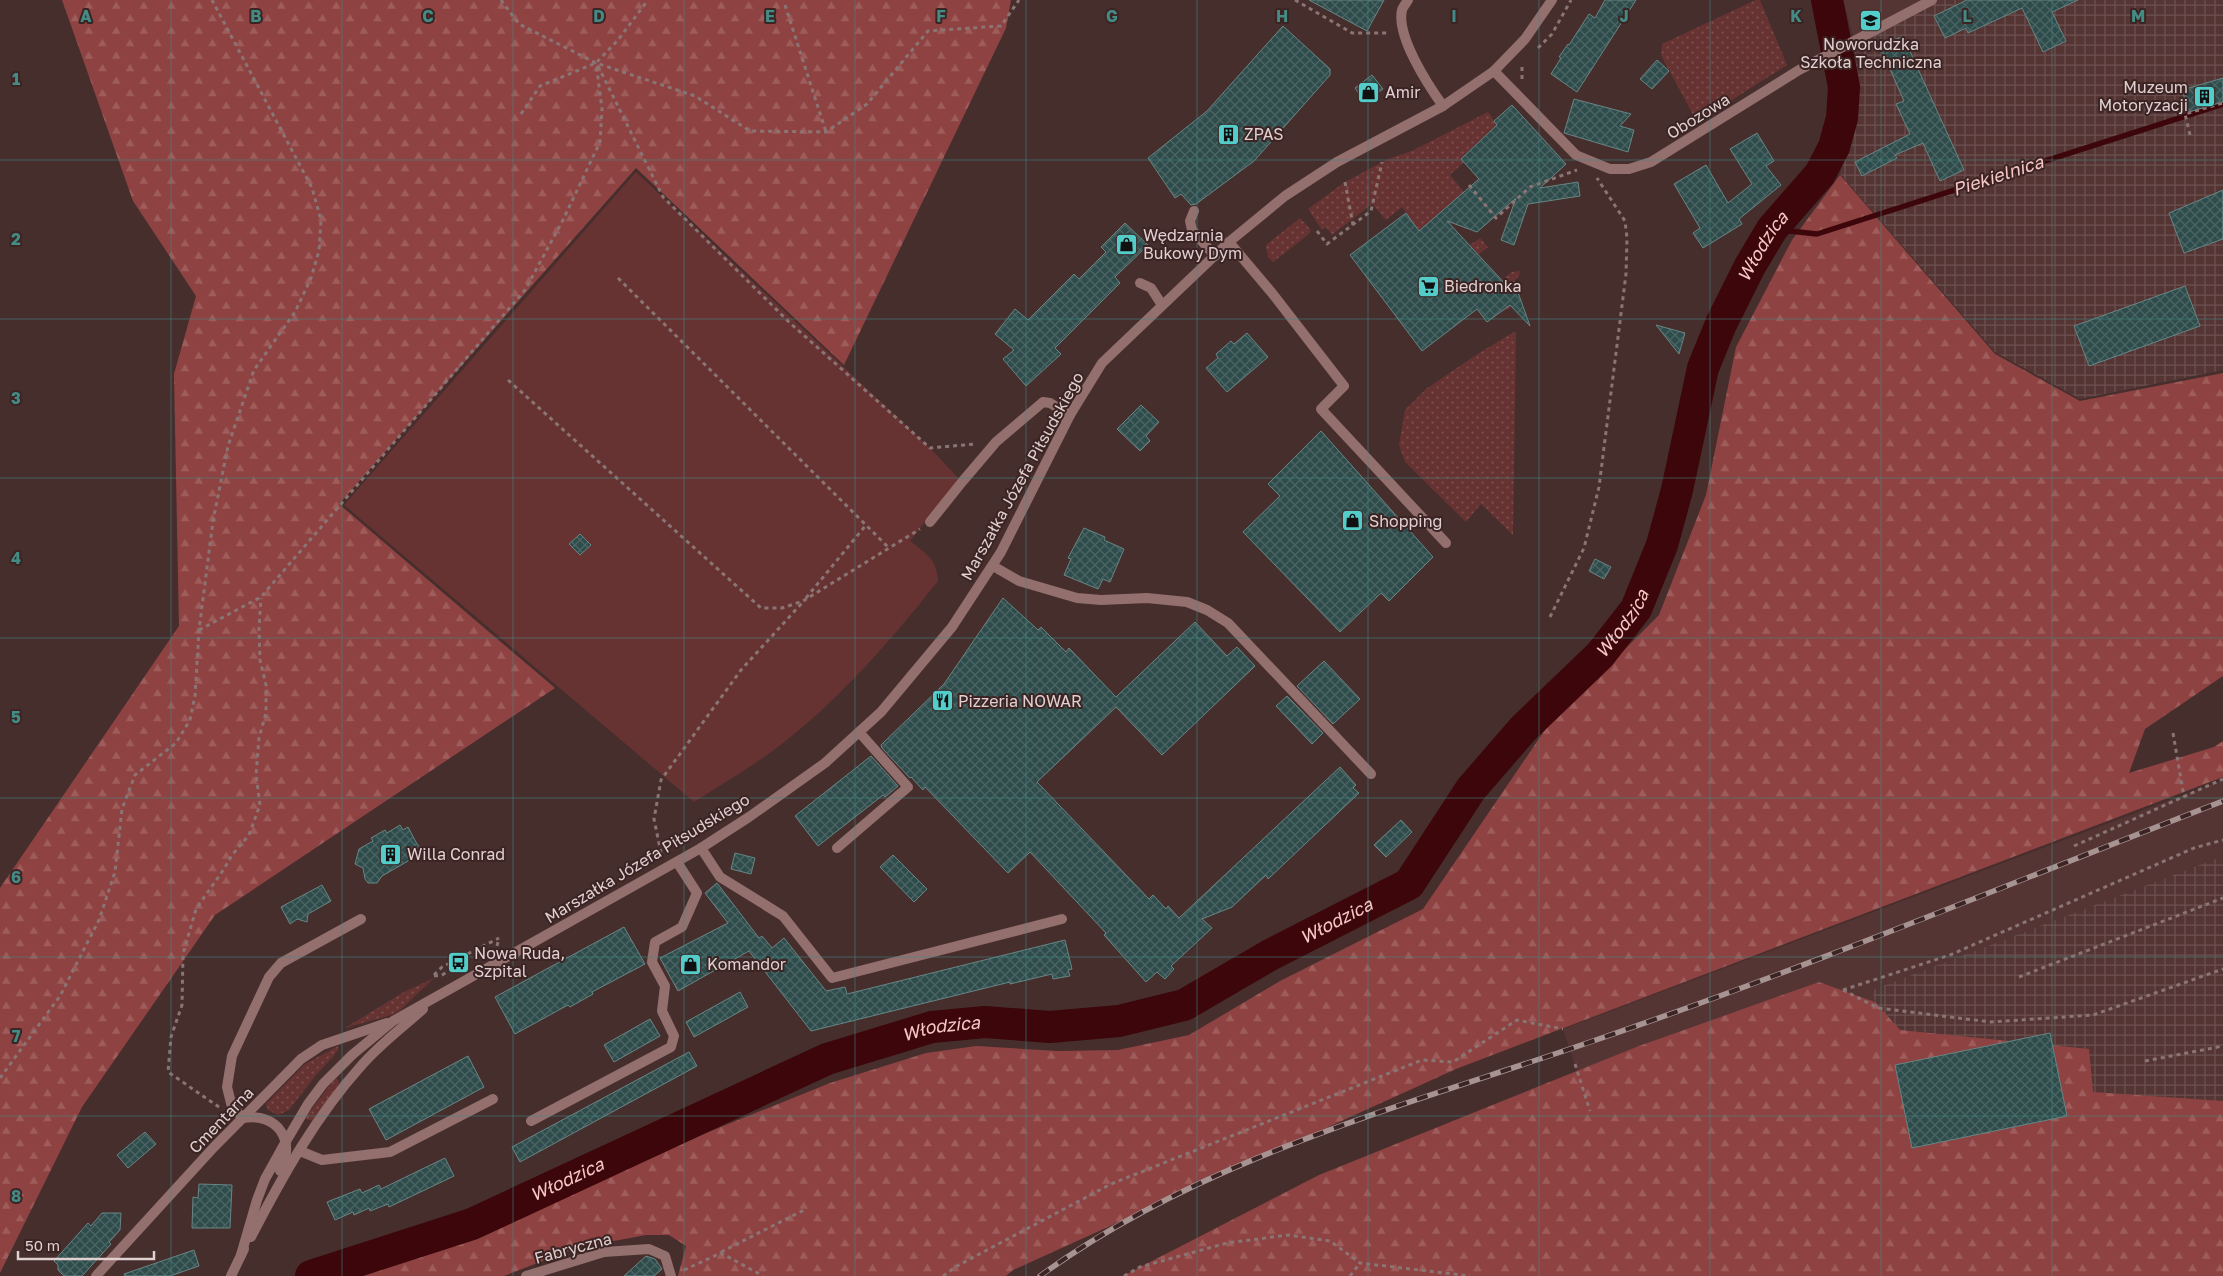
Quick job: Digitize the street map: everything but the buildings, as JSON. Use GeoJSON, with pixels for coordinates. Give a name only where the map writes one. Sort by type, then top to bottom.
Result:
{"type":"FeatureCollection","features":[{"type":"Feature","properties":{"kind":"street"},"geometry":{"type":"LineString","coordinates":[[1408,0],[1402,10],[1403,33],[1429,86],[1443,106]]}},
{"type":"Feature","properties":{"kind":"street","name":"Marszałka Józefa Piłsudskiego"},"geometry":{"type":"LineString","coordinates":[[241,1255],[265,1179],[308,1104],[333,1072],[393,1021],[486,967],[558,929],[701,848],[750,817],[825,763],[881,712],[952,627],[993,566],[1070,415],[1102,363],[1230,242],[1285,196],[1337,162],[1443,106],[1494,71],[1524,39],[1552,0]]}},
{"type":"Feature","properties":{"kind":"street","name":"Obozowa"},"geometry":{"type":"LineString","coordinates":[[1494,71],[1576,156],[1610,169],[1629,169],[1651,162],[1799,70],[1932,0]]}},
{"type":"Feature","properties":{"kind":"street"},"geometry":{"type":"LineString","coordinates":[[1194,211],[1190,222],[1192,230],[1215,256]]}},
{"type":"Feature","properties":{"kind":"street"},"geometry":{"type":"LineString","coordinates":[[1230,242],[1344,386],[1321,409],[1446,543]]}},
{"type":"Feature","properties":{"kind":"street"},"geometry":{"type":"LineString","coordinates":[[1140,283],[1151,288],[1162,305]]}},
{"type":"Feature","properties":{"kind":"street"},"geometry":{"type":"LineString","coordinates":[[930,522],[996,442],[1043,402],[1050,403],[1070,415]]}},
{"type":"Feature","properties":{"kind":"street"},"geometry":{"type":"LineString","coordinates":[[993,566],[1019,581],[1076,598],[1101,600],[1146,598],[1187,602],[1208,610],[1228,623],[1371,774]]}},
{"type":"Feature","properties":{"kind":"street"},"geometry":{"type":"LineString","coordinates":[[837,848],[908,787],[859,732]]}},
{"type":"Feature","properties":{"kind":"street"},"geometry":{"type":"LineString","coordinates":[[701,848],[720,877],[783,916],[832,978],[1062,919]]}},
{"type":"Feature","properties":{"kind":"street"},"geometry":{"type":"LineString","coordinates":[[531,1121],[671,1047],[674,1036],[662,1011],[665,986],[652,962],[654,942],[682,927],[697,893],[677,862]]}},
{"type":"Feature","properties":{"kind":"street"},"geometry":{"type":"LineString","coordinates":[[262,1216],[270,1189],[287,1160],[288,1151],[282,1134],[268,1119],[255,1116],[242,1120],[232,1107],[227,1087],[232,1056],[269,977],[281,963],[361,919]]}},
{"type":"Feature","properties":{"kind":"street","name":"Marszałka Józefa Piłsudskiego"},"geometry":{"type":"LineString","coordinates":[[241,1255],[300,1151],[330,1104],[362,1064],[435,998]]}},
{"type":"Feature","properties":{"kind":"street","name":"Cmentarna"},"geometry":{"type":"LineString","coordinates":[[96,1276],[301,1059],[322,1046],[393,1021]]}},
{"type":"Feature","properties":{"kind":"street"},"geometry":{"type":"LineString","coordinates":[[300,1151],[322,1160],[390,1152],[493,1099]]}},
{"type":"Feature","properties":{"kind":"street","name":"Fabryczna"},"geometry":{"type":"LineString","coordinates":[[526,1276],[604,1252],[649,1249],[665,1256],[671,1276]]}},
{"type":"Feature","properties":{"kind":"street"},"geometry":{"type":"LineString","coordinates":[[231,1276],[241,1255]]}},
{"type":"Feature","properties":{"kind":"path"},"geometry":{"type":"LineString","coordinates":[[0,1078],[60,996],[99,920],[115,872],[122,809],[135,775],[176,743],[190,720],[195,696],[199,630],[214,521],[228,446],[254,370],[295,312],[311,278],[319,252],[320,220],[312,188],[212,0]]}},
{"type":"Feature","properties":{"kind":"path"},"geometry":{"type":"LineString","coordinates":[[502,0],[519,24],[596,63],[695,96],[750,131],[826,132],[867,104],[928,31],[1001,26],[1019,0]]}},
{"type":"Feature","properties":{"kind":"path"},"geometry":{"type":"LineString","coordinates":[[520,114],[540,86],[596,63],[618,40],[648,0]]}},
{"type":"Feature","properties":{"kind":"path"},"geometry":{"type":"LineString","coordinates":[[1295,0],[1352,33],[1403,33]]}},
{"type":"Feature","properties":{"kind":"path"},"geometry":{"type":"LineString","coordinates":[[1534,51],[1552,34],[1571,0]]}},
{"type":"Feature","properties":{"kind":"path"},"geometry":{"type":"LineString","coordinates":[[785,5],[826,132]]}},
{"type":"Feature","properties":{"kind":"path"},"geometry":{"type":"LineString","coordinates":[[1523,87],[1522,63],[1528,57]]}},
{"type":"Feature","properties":{"kind":"path"},"geometry":{"type":"LineString","coordinates":[[199,630],[261,598],[341,501],[525,290],[563,220],[600,142],[602,109],[596,63]]}},
{"type":"Feature","properties":{"kind":"path"},"geometry":{"type":"LineString","coordinates":[[596,63],[663,197],[790,323],[930,448],[996,442]]}},
{"type":"Feature","properties":{"kind":"path"},"geometry":{"type":"LineString","coordinates":[[2190,136],[2185,114],[2223,102]]}},
{"type":"Feature","properties":{"kind":"path"},"geometry":{"type":"LineString","coordinates":[[1317,231],[1327,244],[1371,211],[1382,162]]}},
{"type":"Feature","properties":{"kind":"path"},"geometry":{"type":"LineString","coordinates":[[1469,184],[1496,218],[1530,187],[1568,174],[1592,163]]}},
{"type":"Feature","properties":{"kind":"path"},"geometry":{"type":"LineString","coordinates":[[1550,617],[1584,548],[1599,488],[1626,274],[1625,221],[1590,168],[1592,163]]}},
{"type":"Feature","properties":{"kind":"path"},"geometry":{"type":"LineString","coordinates":[[1345,182],[1353,224]]}},
{"type":"Feature","properties":{"kind":"path"},"geometry":{"type":"LineString","coordinates":[[618,278],[890,548]]}},
{"type":"Feature","properties":{"kind":"path"},"geometry":{"type":"LineString","coordinates":[[508,380],[761,608],[782,608],[804,601],[930,522]]}},
{"type":"Feature","properties":{"kind":"path"},"geometry":{"type":"LineString","coordinates":[[661,853],[654,819],[661,780],[741,670],[804,601],[866,525]]}},
{"type":"Feature","properties":{"kind":"path"},"geometry":{"type":"LineString","coordinates":[[242,1120],[168,1072],[171,1037],[182,1005],[183,954],[196,908],[232,855],[249,835],[260,805],[256,775],[259,738],[266,713],[266,685],[260,660],[261,598]]}},
{"type":"Feature","properties":{"kind":"path"},"geometry":{"type":"LineString","coordinates":[[2172,733],[2184,797]]}},
{"type":"Feature","properties":{"kind":"path"},"geometry":{"type":"LineString","coordinates":[[2074,846],[2223,780]]}},
{"type":"Feature","properties":{"kind":"path"},"geometry":{"type":"LineString","coordinates":[[2223,840],[2194,848],[1950,955],[1842,990],[1878,1008],[2000,1021],[2093,1015],[2223,969]]}},
{"type":"Feature","properties":{"kind":"path"},"geometry":{"type":"LineString","coordinates":[[2019,977],[2223,898]]}},
{"type":"Feature","properties":{"kind":"path"},"geometry":{"type":"LineString","coordinates":[[434,976],[442,967],[499,938]]}},
{"type":"Feature","properties":{"kind":"path"},"geometry":{"type":"LineString","coordinates":[[943,1276],[957,1266],[1111,1184],[1422,1060],[1453,1062],[1517,1020],[1564,1028]]}},
{"type":"Feature","properties":{"kind":"path"},"geometry":{"type":"LineString","coordinates":[[2145,1061],[2223,1046]]}},
{"type":"Feature","properties":{"kind":"path"},"geometry":{"type":"LineString","coordinates":[[1575,1064],[1590,1111]]}},
{"type":"Feature","properties":{"kind":"path"},"geometry":{"type":"LineString","coordinates":[[671,1276],[721,1253],[806,1209]]}},
{"type":"Feature","properties":{"kind":"path"},"geometry":{"type":"LineString","coordinates":[[1124,1276],[1140,1267],[1226,1243],[1288,1235],[1330,1241],[1360,1263],[1470,1276]]}},
{"type":"Feature","properties":{"kind":"path"},"geometry":{"type":"LineString","coordinates":[[721,1253],[763,1276]]}},
{"type":"Feature","properties":{"kind":"path"},"geometry":{"type":"LineString","coordinates":[[1350,1276],[1360,1263]]}},
{"type":"Feature","properties":{"kind":"shaded area"},"geometry":{"type":"Polygon","coordinates":[[[1756,0],[1760,0],[1787,65],[1697,122],[1661,55],[1662,44],[1756,0]]]}},
{"type":"Feature","properties":{"kind":"shaded area","name":"Noworudzka Szkoła Techniczna"},"geometry":{"type":"Polygon","coordinates":[[[1843,0],[1932,0],[1854,40],[1843,0]]]}},
{"type":"Feature","properties":{"kind":"shaded area"},"geometry":{"type":"Polygon","coordinates":[[[1932,0],[2223,0],[2223,370],[2080,399],[1995,352],[1840,174],[1858,88],[1854,40],[1932,0]]]}},
{"type":"Feature","properties":{"kind":"shaded area"},"geometry":{"type":"Polygon","coordinates":[[[1488,112],[1497,125],[1461,158],[1464,162],[1450,175],[1464,192],[1436,217],[1464,249],[1480,238],[1488,247],[1471,260],[1494,286],[1512,272],[1520,271],[1519,276],[1500,294],[1512,307],[1501,312],[1457,253],[1443,263],[1402,207],[1386,220],[1372,204],[1332,235],[1326,227],[1322,230],[1308,209],[1345,182],[1388,159],[1412,151],[1488,112]]]}},
{"type":"Feature","properties":{"kind":"shaded area"},"geometry":{"type":"Polygon","coordinates":[[[636,172],[930,448],[959,479],[910,541],[930,558],[937,573],[938,581],[921,603],[846,687],[805,725],[762,759],[694,802],[344,505],[636,172]]]}},
{"type":"Feature","properties":{"kind":"shaded area"},"geometry":{"type":"Polygon","coordinates":[[[1300,218],[1311,230],[1309,234],[1273,262],[1268,257],[1266,245],[1300,218]]]}},
{"type":"Feature","properties":{"kind":"shaded area"},"geometry":{"type":"Polygon","coordinates":[[[1516,331],[1513,535],[1481,504],[1466,522],[1405,462],[1399,445],[1405,410],[1426,389],[1479,353],[1516,331]]]}},
{"type":"Feature","properties":{"kind":"shaded area"},"geometry":{"type":"Polygon","coordinates":[[[2223,780],[2223,856],[1873,990],[1875,1002],[1819,982],[1577,1072],[1563,1029],[2223,780]]]}},
{"type":"Feature","properties":{"kind":"shaded area"},"geometry":{"type":"Polygon","coordinates":[[[2223,856],[2223,1126],[2009,1163],[1875,1002],[1872,990],[2223,856]]]}},
{"type":"Feature","properties":{"kind":"shaded area"},"geometry":{"type":"Polygon","coordinates":[[[434,978],[399,1011],[345,1028],[404,992],[434,978]]]}},
{"type":"Feature","properties":{"kind":"shaded area"},"geometry":{"type":"Polygon","coordinates":[[[338,1046],[338,1050],[332,1058],[289,1110],[278,1115],[268,1110],[266,1104],[305,1064],[338,1046]]]}},
{"type":"Feature","properties":{"kind":"shaded area"},"geometry":{"type":"Polygon","coordinates":[[[335,1079],[338,1079],[339,1084],[313,1121],[306,1119],[307,1115],[335,1079]]]}},
{"type":"Feature","properties":{"kind":"green space"},"geometry":{"type":"Polygon","coordinates":[[[62,0],[1011,0],[1006,28],[844,365],[636,168],[339,504],[555,688],[215,915],[82,1107],[0,1273],[0,888],[179,626],[174,374],[196,296],[133,201],[62,0]]]}},
{"type":"Feature","properties":{"kind":"green space"},"geometry":{"type":"Polygon","coordinates":[[[1840,175],[1995,354],[2080,401],[2223,373],[2223,676],[2145,729],[2129,773],[2214,747],[2223,741],[2223,777],[1456,1069],[1013,1270],[1006,1276],[678,1276],[686,1246],[669,1235],[646,1235],[576,1248],[504,1276],[354,1276],[477,1238],[706,1133],[830,1083],[926,1053],[976,1046],[1058,1051],[1118,1050],[1189,1035],[1280,981],[1423,909],[1547,727],[1659,615],[1706,495],[1736,347],[1792,240],[1840,175]]]}},
{"type":"Feature","properties":{"kind":"green space"},"geometry":{"type":"Polygon","coordinates":[[[1819,982],[1875,1002],[1900,1030],[2089,1049],[2093,1092],[2223,1101],[2223,1276],[1123,1276],[1319,1175],[1639,1046],[1819,982]]]}},
{"type":"Feature","properties":{"kind":"waterway","name":"Włodzica"},"geometry":{"type":"LineString","coordinates":[[311,1276],[472,1224],[827,1059],[932,1027],[985,1022],[1050,1027],[1119,1021],[1184,1005],[1270,955],[1409,884],[1471,789],[1523,729],[1600,655],[1636,609],[1662,545],[1677,490],[1703,368],[1721,324],[1750,266],[1772,229],[1820,174],[1834,147],[1842,118],[1844,87],[1827,0]]}},
{"type":"Feature","properties":{"kind":"waterway","name":"Piekielnica"},"geometry":{"type":"LineString","coordinates":[[1772,229],[1817,234],[2223,104]]}},
{"type":"Feature","properties":{"kind":"railway"},"geometry":{"type":"LineString","coordinates":[[1040,1276],[1103,1234],[1169,1198],[1237,1166],[1307,1138],[1593,1041],[1752,984],[2223,801]]}},
{"type":"Feature","properties":{"kind":"place","name":"Noworudzka Szkoła Techniczna"},"geometry":{"type":"Point","coordinates":[1871,20]}},
{"type":"Feature","properties":{"kind":"place","name":"Amir"},"geometry":{"type":"Point","coordinates":[1369,92]}},
{"type":"Feature","properties":{"kind":"place","name":"Muzeum Motoryzacji"},"geometry":{"type":"Point","coordinates":[2204,96]}},
{"type":"Feature","properties":{"kind":"place","name":"ZPAS"},"geometry":{"type":"Point","coordinates":[1228,134]}},
{"type":"Feature","properties":{"kind":"place","name":"Wędzarnia Bukowy Dym"},"geometry":{"type":"Point","coordinates":[1127,244]}},
{"type":"Feature","properties":{"kind":"place","name":"Biedronka"},"geometry":{"type":"Point","coordinates":[1428,286]}},
{"type":"Feature","properties":{"kind":"place","name":"Shopping"},"geometry":{"type":"Point","coordinates":[1353,521]}},
{"type":"Feature","properties":{"kind":"place","name":"Pizzeria NOWAR"},"geometry":{"type":"Point","coordinates":[942,701]}},
{"type":"Feature","properties":{"kind":"place","name":"Willa Conrad"},"geometry":{"type":"Point","coordinates":[391,854]}},
{"type":"Feature","properties":{"kind":"place","name":"Nowa Ruda, Szpital"},"geometry":{"type":"Point","coordinates":[458,962]}},
{"type":"Feature","properties":{"kind":"place","name":"Komandor"},"geometry":{"type":"Point","coordinates":[691,964]}}]}
